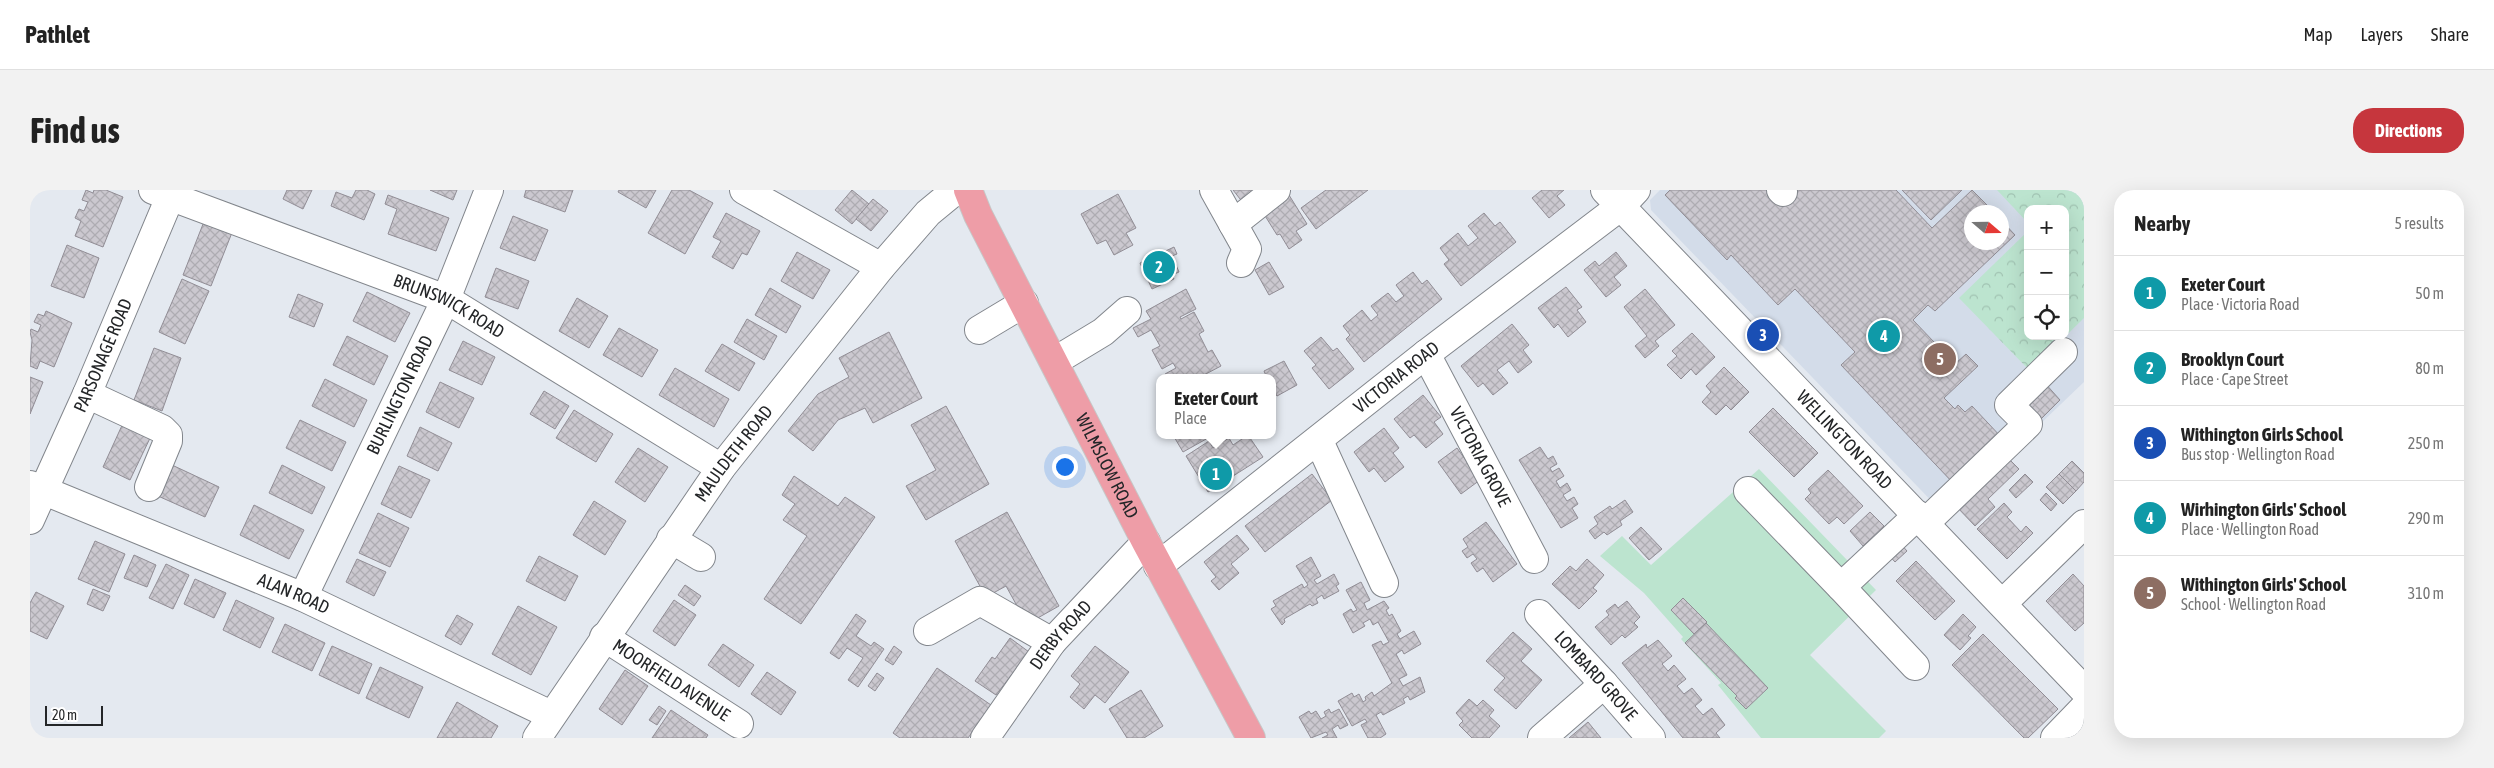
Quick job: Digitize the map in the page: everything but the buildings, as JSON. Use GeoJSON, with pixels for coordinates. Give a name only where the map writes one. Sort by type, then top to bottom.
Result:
{"type":"FeatureCollection","features":[{"type":"Feature","properties":{"kind":"main road","name":"WILMSLOW ROAD"},"geometry":{"type":"LineString","coordinates":[[968,190],[978,215],[1055,361],[1247,737]]}},
{"type":"Feature","properties":{"kind":"street","name":"BURLINGTON ROAD"},"geometry":{"type":"LineString","coordinates":[[303,597],[446,299],[489,190]]}},
{"type":"Feature","properties":{"kind":"street"},"geometry":{"type":"LineString","coordinates":[[744,190],[881,267]]}},
{"type":"Feature","properties":{"kind":"street","name":"MAULDETH ROAD"},"geometry":{"type":"LineString","coordinates":[[544,727],[671,538],[721,468],[881,267],[928,213],[956,190]]}},
{"type":"Feature","properties":{"kind":"street"},"geometry":{"type":"LineString","coordinates":[[1214,190],[1233,224],[1244,256]]}},
{"type":"Feature","properties":{"kind":"street"},"geometry":{"type":"LineString","coordinates":[[1233,224],[1276,190]]}},
{"type":"Feature","properties":{"kind":"street","name":"BRUNSWICK ROAD"},"geometry":{"type":"LineString","coordinates":[[166,192],[446,299],[721,468]]}},
{"type":"Feature","properties":{"kind":"street","name":"PARSONAGE ROAD"},"geometry":{"type":"LineString","coordinates":[[30,520],[37,488],[87,394],[166,192]]}},
{"type":"Feature","properties":{"kind":"street","name":"VICTORIA ROAD"},"geometry":{"type":"LineString","coordinates":[[1152,554],[1319,441],[1621,195]]}},
{"type":"Feature","properties":{"kind":"street","name":"WELLINGTON ROAD"},"geometry":{"type":"LineString","coordinates":[[1621,195],[1921,519],[2084,690]]}},
{"type":"Feature","properties":{"kind":"street"},"geometry":{"type":"LineString","coordinates":[[978,330],[1024,303]]}},
{"type":"Feature","properties":{"kind":"street"},"geometry":{"type":"LineString","coordinates":[[1055,361],[1103,332],[1127,311]]}},
{"type":"Feature","properties":{"kind":"street"},"geometry":{"type":"LineString","coordinates":[[1841,588],[2028,424],[2009,405],[2063,352]]}},
{"type":"Feature","properties":{"kind":"street","name":"VICTORIA GROVE"},"geometry":{"type":"LineString","coordinates":[[1426,354],[1534,559]]}},
{"type":"Feature","properties":{"kind":"street"},"geometry":{"type":"LineString","coordinates":[[87,394],[162,429],[168,435],[168,441],[149,487]]}},
{"type":"Feature","properties":{"kind":"street"},"geometry":{"type":"LineString","coordinates":[[1319,441],[1384,583]]}},
{"type":"Feature","properties":{"kind":"street","name":"ALAN ROAD"},"geometry":{"type":"LineString","coordinates":[[37,488],[303,597],[544,727]]}},
{"type":"Feature","properties":{"kind":"street"},"geometry":{"type":"LineString","coordinates":[[1748,491],[1915,666]]}},
{"type":"Feature","properties":{"kind":"street"},"geometry":{"type":"LineString","coordinates":[[2003,603],[2084,524]]}},
{"type":"Feature","properties":{"kind":"street"},"geometry":{"type":"LineString","coordinates":[[671,538],[701,557]]}},
{"type":"Feature","properties":{"kind":"street","name":"DERBY ROAD"},"geometry":{"type":"LineString","coordinates":[[985,738],[1052,642],[1152,554]]}},
{"type":"Feature","properties":{"kind":"street"},"geometry":{"type":"LineString","coordinates":[[928,631],[980,601],[1052,642]]}},
{"type":"Feature","properties":{"kind":"street","name":"LOMBARD GROVE"},"geometry":{"type":"LineString","coordinates":[[1539,614],[1651,738]]}},
{"type":"Feature","properties":{"kind":"street","name":"MOORFIELD AVENUE"},"geometry":{"type":"LineString","coordinates":[[604,637],[739,724]]}},
{"type":"Feature","properties":{"kind":"street"},"geometry":{"type":"LineString","coordinates":[[1542,738],[1604,684]]}},
{"type":"Feature","properties":{"kind":"street"},"geometry":{"type":"LineString","coordinates":[[2055,738],[2084,708]]}},
{"type":"Feature","properties":{"kind":"shaded area"},"geometry":{"type":"Polygon","coordinates":[[[1660,190],[2084,190],[2084,382],[1945,515],[1651,210],[1650,200],[1660,190]]]}},
{"type":"Feature","properties":{"kind":"green space"},"geometry":{"type":"Polygon","coordinates":[[[1997,190],[2084,190],[2084,318],[2069,333],[2069,205],[2024,205],[2024,219],[1997,190]]]}},
{"type":"Feature","properties":{"kind":"green space"},"geometry":{"type":"Polygon","coordinates":[[[2024,235],[2024,340],[2062,340],[2030,371],[1959,298],[2024,235]]]}},
{"type":"Feature","properties":{"kind":"green space"},"geometry":{"type":"Polygon","coordinates":[[[1759,469],[1876,590],[1810,655],[1886,731],[1879,738],[1761,738],[1718,685],[1721,683],[1681,639],[1683,637],[1644,593],[1600,556],[1622,536],[1651,565],[1759,469]]]}},
{"type":"Feature","properties":{"kind":"place","name":"Brooklyn Court"},"geometry":{"type":"Point","coordinates":[1159,267]}},
{"type":"Feature","properties":{"kind":"place","name":"Withington Girls School"},"geometry":{"type":"Point","coordinates":[1763,335]}},
{"type":"Feature","properties":{"kind":"place","name":"Wirhington Girls' School"},"geometry":{"type":"Point","coordinates":[1884,336]}},
{"type":"Feature","properties":{"kind":"place","name":"Withington Girls' School"},"geometry":{"type":"Point","coordinates":[1940,359]}},
{"type":"Feature","properties":{"kind":"place","name":"Exeter Court"},"geometry":{"type":"Point","coordinates":[1216,474]}}]}
